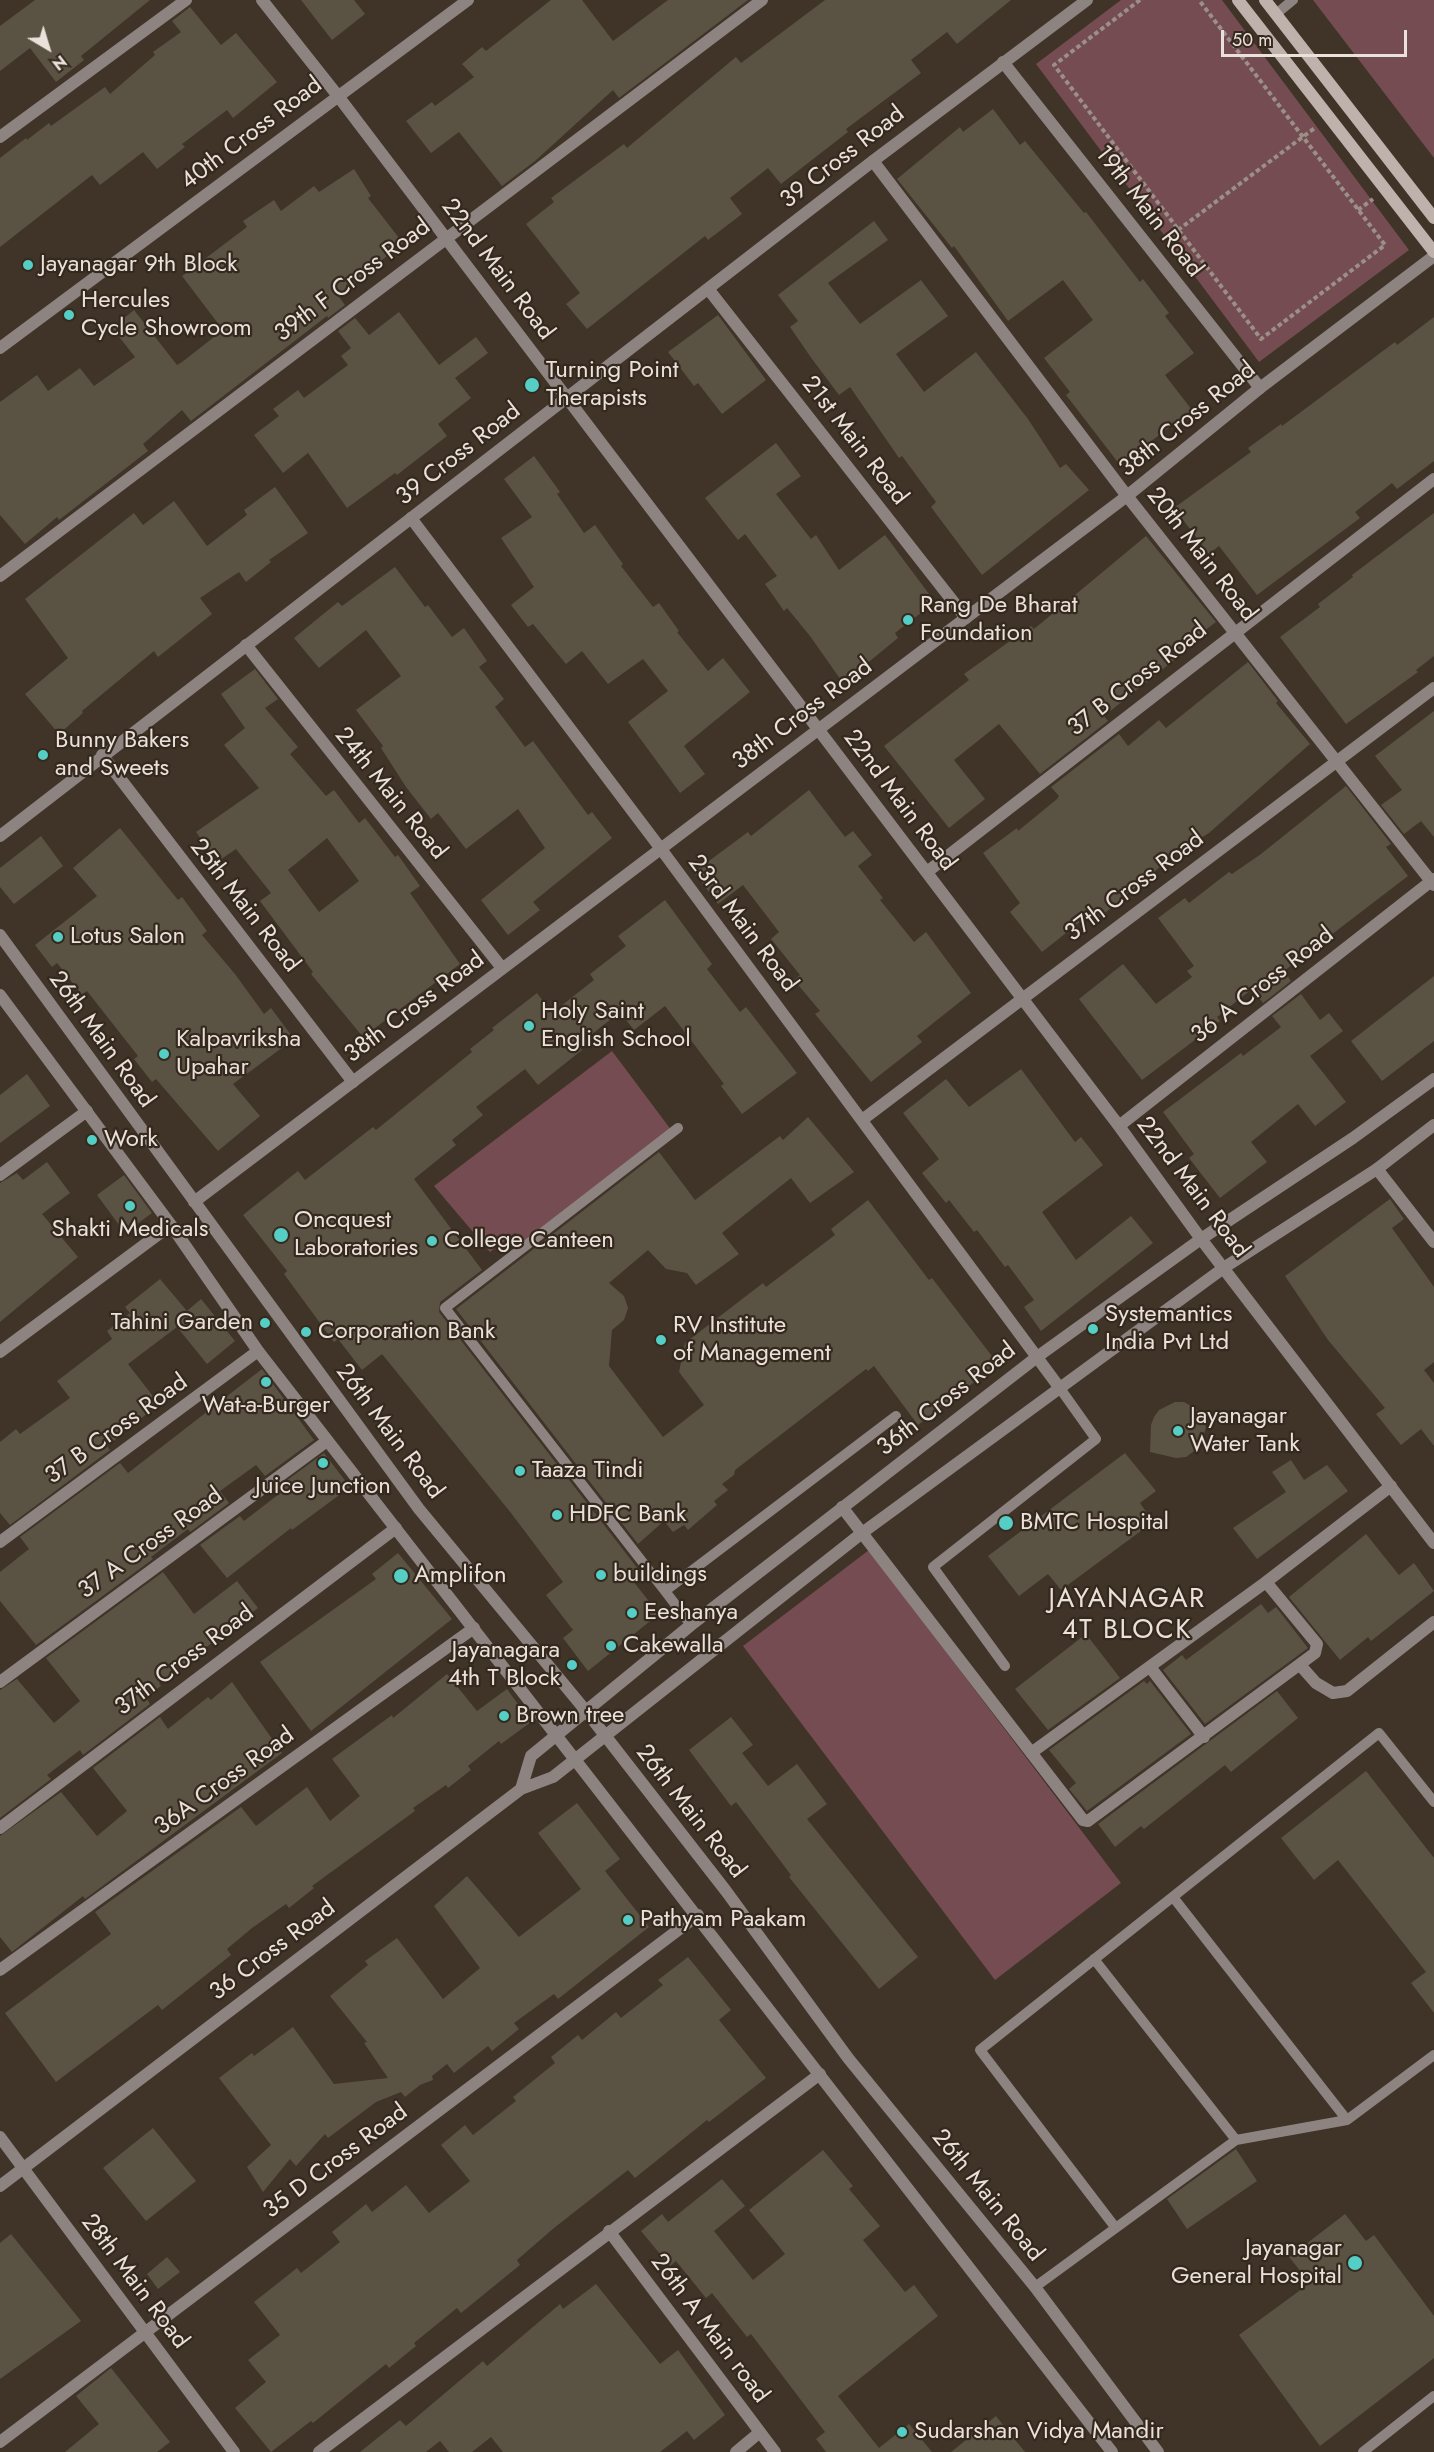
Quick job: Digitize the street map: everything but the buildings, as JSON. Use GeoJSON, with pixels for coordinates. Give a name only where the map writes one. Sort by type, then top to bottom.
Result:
{"type":"FeatureCollection","features":[{"type":"Feature","properties":{"kind":"main road"},"geometry":{"type":"LineString","coordinates":[[1238,0],[1434,254]]}},
{"type":"Feature","properties":{"kind":"main road"},"geometry":{"type":"LineString","coordinates":[[1265,0],[1434,218]]}},
{"type":"Feature","properties":{"kind":"street"},"geometry":{"type":"LineString","coordinates":[[0,137],[186,0]]}},
{"type":"Feature","properties":{"kind":"street","name":"22nd Main Road"},"geometry":{"type":"LineString","coordinates":[[262,0],[338,96],[1119,1126],[1201,1239],[1225,1267],[1434,1543]]}},
{"type":"Feature","properties":{"kind":"street","name":"40th Cross Road"},"geometry":{"type":"LineString","coordinates":[[0,348],[468,0]]}},
{"type":"Feature","properties":{"kind":"street","name":"39th F Cross Road"},"geometry":{"type":"LineString","coordinates":[[0,576],[445,237],[762,0]]}},
{"type":"Feature","properties":{"kind":"street","name":"39 Cross Road"},"geometry":{"type":"LineString","coordinates":[[0,836],[873,161],[1088,0]]}},
{"type":"Feature","properties":{"kind":"street","name":"19th Main Road"},"geometry":{"type":"LineString","coordinates":[[1003,62],[1260,388]]}},
{"type":"Feature","properties":{"kind":"street","name":"20th Main Road"},"geometry":{"type":"LineString","coordinates":[[873,161],[1127,496],[1433,882]]}},
{"type":"Feature","properties":{"kind":"street","name":"38th Cross Road"},"geometry":{"type":"LineString","coordinates":[[194,1202],[1127,496],[1260,388],[1434,254]]}},
{"type":"Feature","properties":{"kind":"street","name":"21st Main Road"},"geometry":{"type":"LineString","coordinates":[[709,290],[966,618]]}},
{"type":"Feature","properties":{"kind":"street","name":"37 B Cross Road"},"geometry":{"type":"LineString","coordinates":[[927,872],[1434,479]]}},
{"type":"Feature","properties":{"kind":"street","name":"23rd Main Road"},"geometry":{"type":"LineString","coordinates":[[411,518],[661,849],[1059,1387]]}},
{"type":"Feature","properties":{"kind":"street","name":"24th Main Road"},"geometry":{"type":"LineString","coordinates":[[246,645],[502,968]]}},
{"type":"Feature","properties":{"kind":"street","name":"37th Cross Road"},"geometry":{"type":"LineString","coordinates":[[862,1120],[1434,688]]}},
{"type":"Feature","properties":{"kind":"street","name":"25th Main Road"},"geometry":{"type":"LineString","coordinates":[[102,755],[353,1082]]}},
{"type":"Feature","properties":{"kind":"street","name":"36 A Cross Road"},"geometry":{"type":"LineString","coordinates":[[1119,1126],[1433,882]]}},
{"type":"Feature","properties":{"kind":"street","name":"26th Main Road"},"geometry":{"type":"LineString","coordinates":[[0,935],[419,1509],[586,1711],[726,1892],[848,2058],[1035,2287],[1158,2452]]}},
{"type":"Feature","properties":{"kind":"street"},"geometry":{"type":"LineString","coordinates":[[1,999],[171,1225],[258,1351],[557,1733],[1112,2452]]}},
{"type":"Feature","properties":{"kind":"street","name":"36th Cross Road"},"geometry":{"type":"LineString","coordinates":[[521,1789],[531,1756],[557,1733],[842,1507],[1037,1357],[1201,1239],[1353,1138],[1434,1079]]}},
{"type":"Feature","properties":{"kind":"street"},"geometry":{"type":"LineString","coordinates":[[0,1176],[87,1111]]}},
{"type":"Feature","properties":{"kind":"street"},"geometry":{"type":"LineString","coordinates":[[604,1737],[862,1533],[1059,1387],[1225,1267],[1377,1169],[1434,1125]]}},
{"type":"Feature","properties":{"kind":"street"},"geometry":{"type":"LineString","coordinates":[[1377,1169],[1434,1242]]}},
{"type":"Feature","properties":{"kind":"street"},"geometry":{"type":"LineString","coordinates":[[0,1352],[171,1225]]}},
{"type":"Feature","properties":{"kind":"street","name":"37 B Cross Road"},"geometry":{"type":"LineString","coordinates":[[0,1542],[258,1351]]}},
{"type":"Feature","properties":{"kind":"street","name":"37 A Cross Road"},"geometry":{"type":"LineString","coordinates":[[0,1682],[327,1441]]}},
{"type":"Feature","properties":{"kind":"street"},"geometry":{"type":"LineString","coordinates":[[1031,1754],[1266,1582],[1391,1486]]}},
{"type":"Feature","properties":{"kind":"street"},"geometry":{"type":"LineString","coordinates":[[842,1507],[1031,1754],[1083,1820],[1088,1821],[1315,1653],[1317,1644],[1266,1582]]}},
{"type":"Feature","properties":{"kind":"street","name":"37th Cross Road"},"geometry":{"type":"LineString","coordinates":[[0,1828],[396,1528]]}},
{"type":"Feature","properties":{"kind":"street"},"geometry":{"type":"LineString","coordinates":[[1300,1665],[1316,1683],[1333,1693],[1347,1691],[1434,1622]]}},
{"type":"Feature","properties":{"kind":"street","name":"36A Cross Road"},"geometry":{"type":"LineString","coordinates":[[0,1970],[474,1628]]}},
{"type":"Feature","properties":{"kind":"street"},"geometry":{"type":"LineString","coordinates":[[1150,1667],[1204,1737]]}},
{"type":"Feature","properties":{"kind":"street","name":"36 Cross Road"},"geometry":{"type":"LineString","coordinates":[[0,2186],[521,1789],[553,1777],[604,1737]]}},
{"type":"Feature","properties":{"kind":"street","name":"35 D Cross Road"},"geometry":{"type":"LineString","coordinates":[[0,2442],[698,1915]]}},
{"type":"Feature","properties":{"kind":"street"},"geometry":{"type":"LineString","coordinates":[[319,2452],[820,2074]]}},
{"type":"Feature","properties":{"kind":"street","name":"28th Main Road"},"geometry":{"type":"LineString","coordinates":[[0,2137],[234,2452]]}},
{"type":"Feature","properties":{"kind":"street","name":"26th A Main road"},"geometry":{"type":"LineString","coordinates":[[609,2231],[775,2452]]}},
{"type":"Feature","properties":{"kind":"street"},"geometry":{"type":"LineString","coordinates":[[736,2452],[760,2432]]}},
{"type":"Feature","properties":{"kind":"lane"},"geometry":{"type":"LineString","coordinates":[[1276,14],[1293,0]]}},
{"type":"Feature","properties":{"kind":"lane"},"geometry":{"type":"LineString","coordinates":[[678,1128],[445,1308],[691,1625]]}},
{"type":"Feature","properties":{"kind":"lane"},"geometry":{"type":"LineString","coordinates":[[1005,1666],[933,1567],[1096,1439],[1059,1387]]}},
{"type":"Feature","properties":{"kind":"lane"},"geometry":{"type":"LineString","coordinates":[[665,1592],[896,1416]]}},
{"type":"Feature","properties":{"kind":"lane"},"geometry":{"type":"LineString","coordinates":[[1115,2227],[980,2050],[1379,1733],[1434,1802]]}},
{"type":"Feature","properties":{"kind":"lane"},"geometry":{"type":"LineString","coordinates":[[1173,1897],[1347,2120]]}},
{"type":"Feature","properties":{"kind":"lane"},"geometry":{"type":"LineString","coordinates":[[1094,1959],[1236,2140]]}},
{"type":"Feature","properties":{"kind":"lane"},"geometry":{"type":"LineString","coordinates":[[1035,2287],[1236,2140],[1347,2120],[1434,2055]]}},
{"type":"Feature","properties":{"kind":"lane"},"geometry":{"type":"LineString","coordinates":[[1363,2452],[1434,2396]]}},
{"type":"Feature","properties":{"kind":"path"},"geometry":{"type":"LineString","coordinates":[[1140,0],[1054,65],[1261,339],[1384,245],[1199,0]]}},
{"type":"Feature","properties":{"kind":"path"},"geometry":{"type":"LineString","coordinates":[[1178,230],[1303,137]]}},
{"type":"Feature","properties":{"kind":"shaded area"},"geometry":{"type":"Polygon","coordinates":[[[1121,0],[1222,0],[1409,250],[1259,362],[1036,64],[1121,0]]]}},
{"type":"Feature","properties":{"kind":"shaded area"},"geometry":{"type":"Polygon","coordinates":[[[1313,0],[1434,0],[1434,158],[1313,0]]]}},
{"type":"Feature","properties":{"kind":"shaded area"},"geometry":{"type":"Polygon","coordinates":[[[612,1051],[672,1131],[523,1244],[515,1233],[490,1252],[434,1186],[612,1051]]]}},
{"type":"Feature","properties":{"kind":"shaded area"},"geometry":{"type":"Polygon","coordinates":[[[869,1550],[1121,1883],[995,1980],[743,1646],[869,1550]]]}},
{"type":"Feature","properties":{"kind":"place","name":"Jayanagar 9th Block"},"geometry":{"type":"Point","coordinates":[28,265]}},
{"type":"Feature","properties":{"kind":"place","name":"Hercules Cycle Showroom"},"geometry":{"type":"Point","coordinates":[69,315]}},
{"type":"Feature","properties":{"kind":"place","name":"Turning Point Therapists"},"geometry":{"type":"Point","coordinates":[532,385]}},
{"type":"Feature","properties":{"kind":"place","name":"Rang De Bharat Foundation"},"geometry":{"type":"Point","coordinates":[908,620]}},
{"type":"Feature","properties":{"kind":"place","name":"Bunny Bakers and Sweets"},"geometry":{"type":"Point","coordinates":[43,755]}},
{"type":"Feature","properties":{"kind":"place","name":"Lotus Salon"},"geometry":{"type":"Point","coordinates":[58,937]}},
{"type":"Feature","properties":{"kind":"place","name":"Holy Saint English School"},"geometry":{"type":"Point","coordinates":[529,1026]}},
{"type":"Feature","properties":{"kind":"place","name":"Kalpavriksha Upahar"},"geometry":{"type":"Point","coordinates":[164,1054]}},
{"type":"Feature","properties":{"kind":"place","name":"Work"},"geometry":{"type":"Point","coordinates":[92,1140]}},
{"type":"Feature","properties":{"kind":"place","name":"Shakti Medicals"},"geometry":{"type":"Point","coordinates":[130,1206]}},
{"type":"Feature","properties":{"kind":"place","name":"Oncquest Laboratories"},"geometry":{"type":"Point","coordinates":[281,1235]}},
{"type":"Feature","properties":{"kind":"place","name":"College Canteen"},"geometry":{"type":"Point","coordinates":[432,1241]}},
{"type":"Feature","properties":{"kind":"place","name":"Tahini Garden"},"geometry":{"type":"Point","coordinates":[265,1323]}},
{"type":"Feature","properties":{"kind":"place","name":"Systemantics India Pvt Ltd"},"geometry":{"type":"Point","coordinates":[1093,1329]}},
{"type":"Feature","properties":{"kind":"place","name":"Corporation Bank"},"geometry":{"type":"Point","coordinates":[306,1332]}},
{"type":"Feature","properties":{"kind":"place","name":"RV Institute of Management"},"geometry":{"type":"Point","coordinates":[661,1340]}},
{"type":"Feature","properties":{"kind":"place","name":"Wat-a-Burger"},"geometry":{"type":"Point","coordinates":[266,1382]}},
{"type":"Feature","properties":{"kind":"place","name":"Jayanagar Water Tank"},"geometry":{"type":"Point","coordinates":[1178,1431]}},
{"type":"Feature","properties":{"kind":"place","name":"Juice Junction"},"geometry":{"type":"Point","coordinates":[323,1463]}},
{"type":"Feature","properties":{"kind":"place","name":"Taaza Tindi"},"geometry":{"type":"Point","coordinates":[520,1471]}},
{"type":"Feature","properties":{"kind":"place","name":"HDFC Bank"},"geometry":{"type":"Point","coordinates":[557,1515]}},
{"type":"Feature","properties":{"kind":"place","name":"BMTC Hospital"},"geometry":{"type":"Point","coordinates":[1006,1523]}},
{"type":"Feature","properties":{"kind":"place","name":"buildings"},"geometry":{"type":"Point","coordinates":[601,1575]}},
{"type":"Feature","properties":{"kind":"place","name":"Amplifon"},"geometry":{"type":"Point","coordinates":[401,1576]}},
{"type":"Feature","properties":{"kind":"place","name":"Eeshanya"},"geometry":{"type":"Point","coordinates":[632,1613]}},
{"type":"Feature","properties":{"kind":"place","name":"Cakewalla"},"geometry":{"type":"Point","coordinates":[611,1646]}},
{"type":"Feature","properties":{"kind":"place","name":"Jayanagara 4th T Block"},"geometry":{"type":"Point","coordinates":[572,1665]}},
{"type":"Feature","properties":{"kind":"place","name":"Brown tree"},"geometry":{"type":"Point","coordinates":[504,1716]}},
{"type":"Feature","properties":{"kind":"place","name":"Pathyam Paakam"},"geometry":{"type":"Point","coordinates":[628,1920]}},
{"type":"Feature","properties":{"kind":"place","name":"Jayanagar General Hospital"},"geometry":{"type":"Point","coordinates":[1355,2263]}},
{"type":"Feature","properties":{"kind":"place","name":"Sudarshan Vidya Mandir"},"geometry":{"type":"Point","coordinates":[902,2432]}},
{"type":"Feature","properties":{"kind":"district","name":"JAYANAGAR 4T BLOCK"},"geometry":{"type":"Point","coordinates":[1127,1616]}}]}
